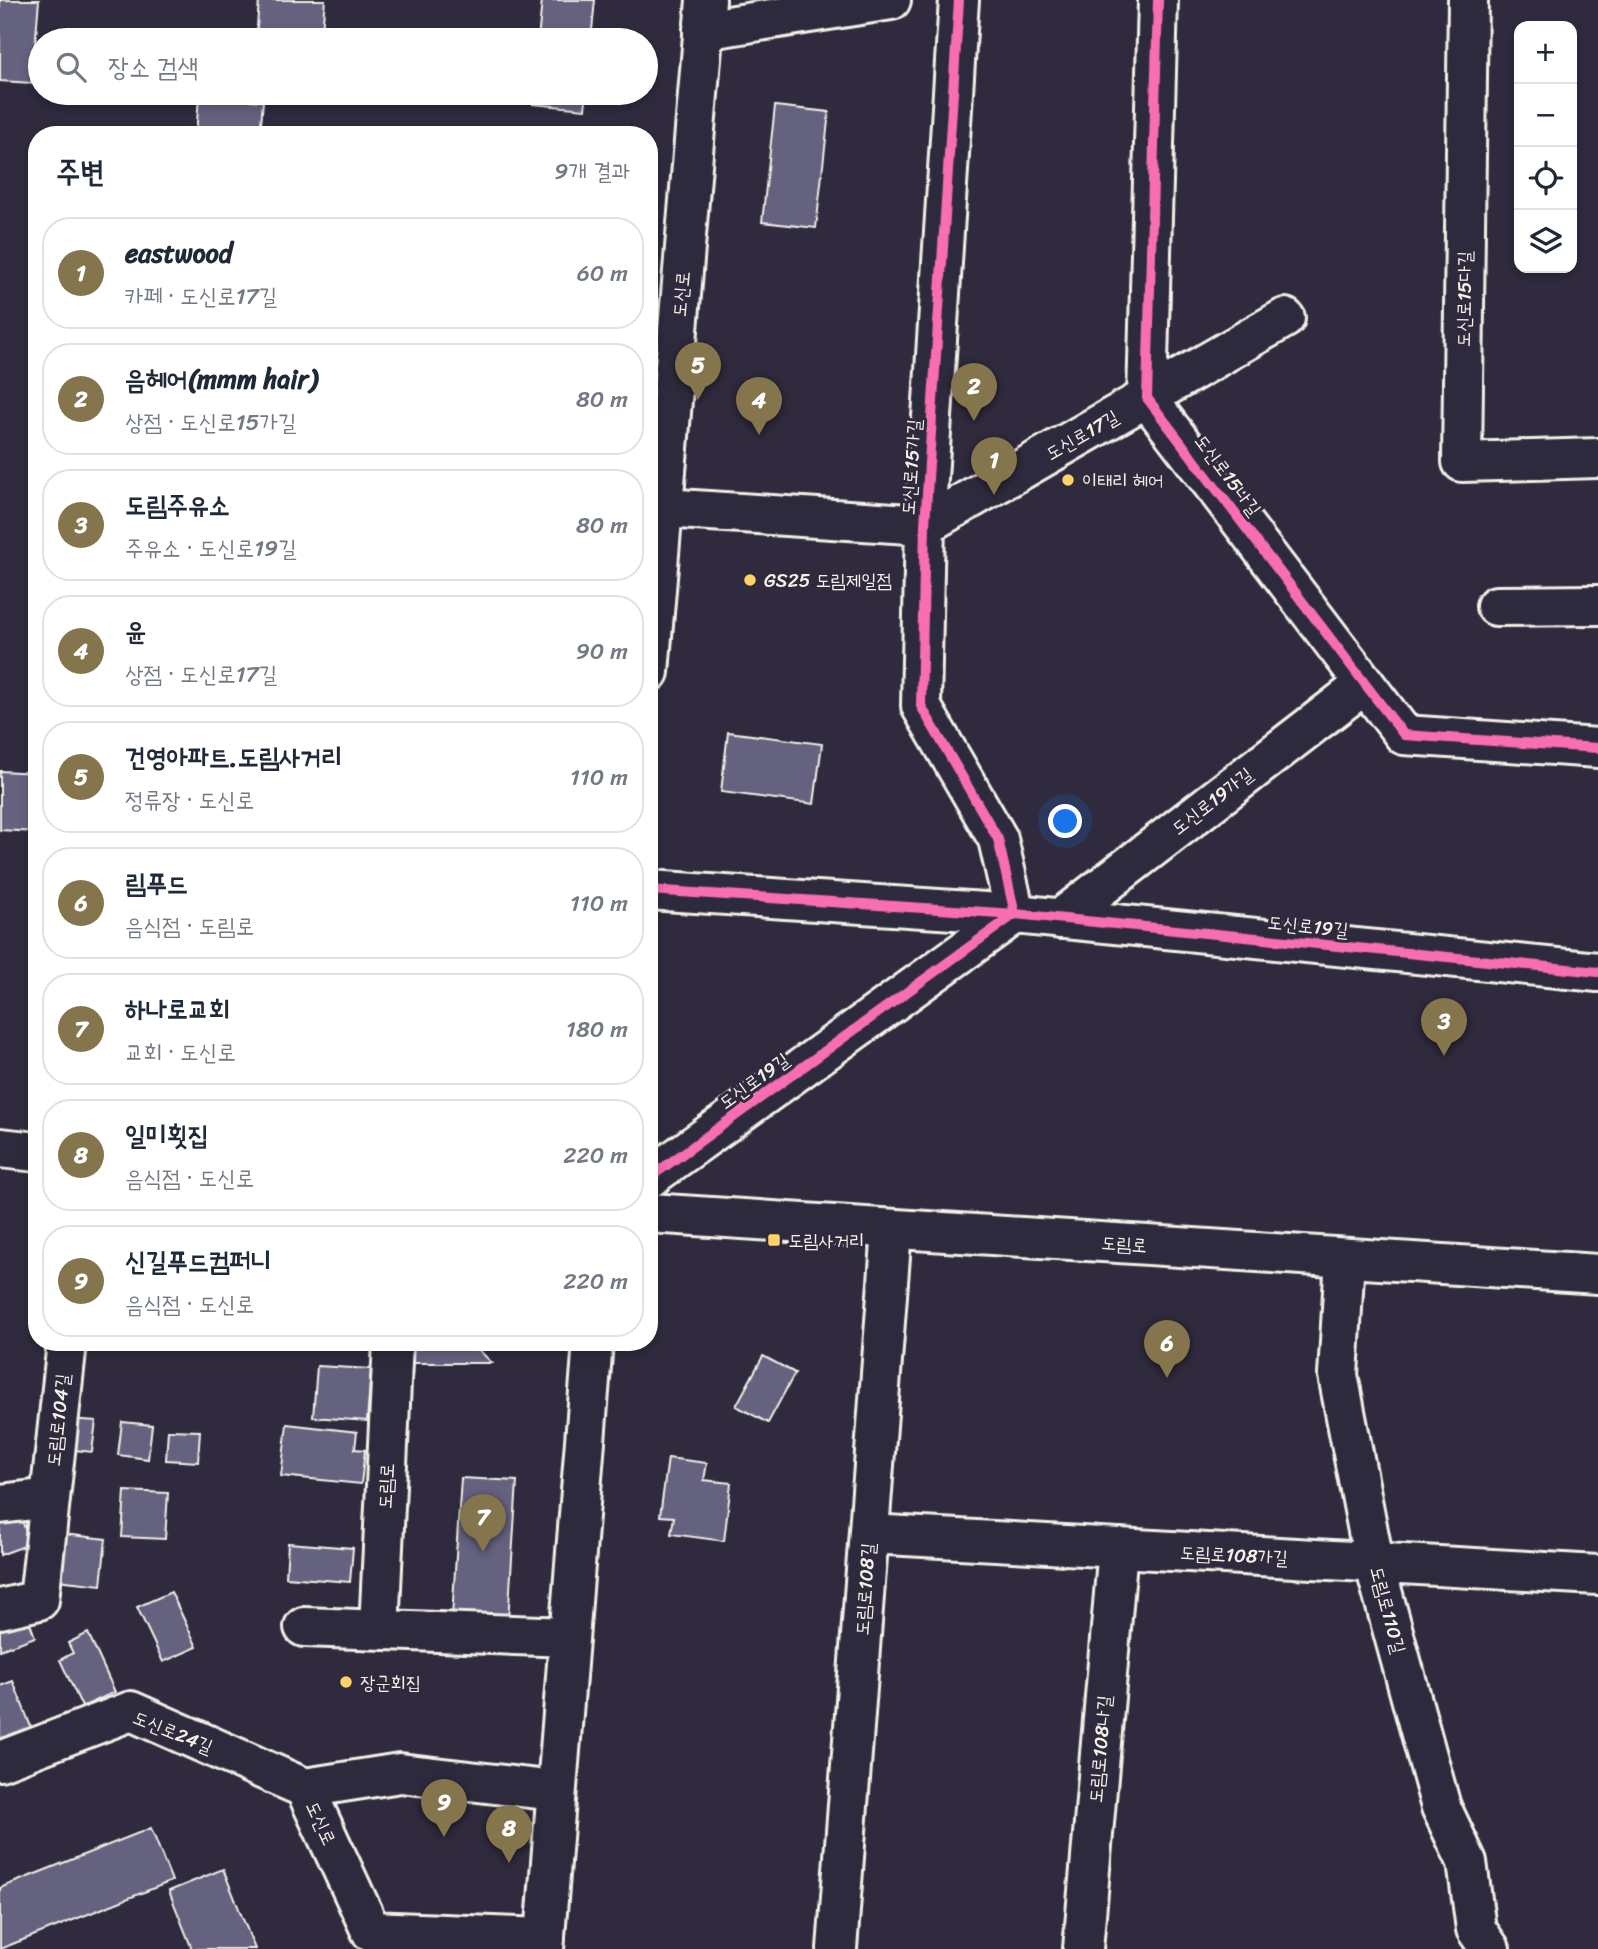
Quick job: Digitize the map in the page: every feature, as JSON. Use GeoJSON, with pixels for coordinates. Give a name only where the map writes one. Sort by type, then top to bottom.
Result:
{"type":"FeatureCollection","features":[{"type":"Feature","properties":{"kind":"street"},"geometry":{"type":"LineString","coordinates":[[705,15],[891,0]]}},
{"type":"Feature","properties":{"kind":"street","name":"도신로15가길"},"geometry":{"type":"LineString","coordinates":[[959,0],[925,525],[921,706],[998,839],[1015,914]]}},
{"type":"Feature","properties":{"kind":"street"},"geometry":{"type":"LineString","coordinates":[[1147,398],[1158,0]]}},
{"type":"Feature","properties":{"kind":"street","name":"도신로15다길"},"geometry":{"type":"LineString","coordinates":[[1468,0],[1462,462],[1598,458]]}},
{"type":"Feature","properties":{"kind":"street","name":"도신로"},"geometry":{"type":"LineString","coordinates":[[658,567],[705,15]]}},
{"type":"Feature","properties":{"kind":"street","name":"도신로17길"},"geometry":{"type":"LineString","coordinates":[[925,525],[1285,318]]}},
{"type":"Feature","properties":{"kind":"street","name":"도신로15나길"},"geometry":{"type":"LineString","coordinates":[[1147,398],[1404,735],[1598,748]]}},
{"type":"Feature","properties":{"kind":"street"},"geometry":{"type":"LineString","coordinates":[[663,508],[925,525]]}},
{"type":"Feature","properties":{"kind":"street"},"geometry":{"type":"LineString","coordinates":[[1496,606],[1598,605]]}},
{"type":"Feature","properties":{"kind":"street","name":"도신로19가길"},"geometry":{"type":"LineString","coordinates":[[1060,919],[1365,684]]}},
{"type":"Feature","properties":{"kind":"street","name":"도신로19길"},"geometry":{"type":"LineString","coordinates":[[658,891],[1015,914],[1598,972]]}},
{"type":"Feature","properties":{"kind":"street","name":"도신로19길"},"geometry":{"type":"LineString","coordinates":[[658,1172],[1015,914]]}},
{"type":"Feature","properties":{"kind":"street"},"geometry":{"type":"LineString","coordinates":[[0,1148],[28,1151]]}},
{"type":"Feature","properties":{"kind":"street","name":"도림로"},"geometry":{"type":"LineString","coordinates":[[658,1214],[1598,1274]]}},
{"type":"Feature","properties":{"kind":"street","name":"도림로108길"},"geometry":{"type":"LineString","coordinates":[[837,1949],[892,1230]]}},
{"type":"Feature","properties":{"kind":"street","name":"도림로110길"},"geometry":{"type":"LineString","coordinates":[[1345,1258],[1338,1375],[1374,1562],[1441,1807],[1467,1862],[1476,1929],[1490,1949]]}},
{"type":"Feature","properties":{"kind":"street","name":"도림로104길"},"geometry":{"type":"LineString","coordinates":[[0,1609],[39,1600],[65,1351]]}},
{"type":"Feature","properties":{"kind":"street","name":"도림로"},"geometry":{"type":"LineString","coordinates":[[379,1629],[393,1351]]}},
{"type":"Feature","properties":{"kind":"street","name":"도신로"},"geometry":{"type":"LineString","coordinates":[[556,1791],[400,1773],[305,1788],[371,1931],[545,1943],[592,1351]]}},
{"type":"Feature","properties":{"kind":"street"},"geometry":{"type":"LineString","coordinates":[[0,1504],[50,1499]]}},
{"type":"Feature","properties":{"kind":"street","name":"도림로108가길"},"geometry":{"type":"LineString","coordinates":[[869,1534],[1598,1575]]}},
{"type":"Feature","properties":{"kind":"street","name":"도림로108나길"},"geometry":{"type":"LineString","coordinates":[[1083,1949],[1118,1548]]}},
{"type":"Feature","properties":{"kind":"street"},"geometry":{"type":"LineString","coordinates":[[304,1627],[569,1637]]}},
{"type":"Feature","properties":{"kind":"street","name":"도신로24길"},"geometry":{"type":"LineString","coordinates":[[0,1761],[131,1711],[305,1788]]}},
{"type":"Feature","properties":{"kind":"building"},"geometry":{"type":"Polygon","coordinates":[[[0,0],[39,0],[37,28],[28,28],[28,83],[0,81],[0,0]]]}},
{"type":"Feature","properties":{"kind":"building"},"geometry":{"type":"Polygon","coordinates":[[[259,0],[325,0],[322,28],[257,28],[259,0]]]}},
{"type":"Feature","properties":{"kind":"building"},"geometry":{"type":"Polygon","coordinates":[[[542,0],[595,0],[592,28],[539,28],[542,0]]]}},
{"type":"Feature","properties":{"kind":"building"},"geometry":{"type":"Polygon","coordinates":[[[198,105],[263,105],[261,126],[197,126],[198,105]]]}},
{"type":"Feature","properties":{"kind":"building"},"geometry":{"type":"Polygon","coordinates":[[[543,105],[586,105],[585,109],[543,105]]]}},
{"type":"Feature","properties":{"kind":"building"},"geometry":{"type":"Polygon","coordinates":[[[775,106],[829,112],[816,228],[762,222],[775,106]]]}},
{"type":"Feature","properties":{"kind":"building"},"geometry":{"type":"Polygon","coordinates":[[[728,732],[822,744],[814,804],[721,792],[728,732]]]}},
{"type":"Feature","properties":{"kind":"building"},"geometry":{"type":"Polygon","coordinates":[[[0,771],[28,773],[28,832],[0,830],[0,771]]]}},
{"type":"Feature","properties":{"kind":"building"},"geometry":{"type":"Polygon","coordinates":[[[393,1351],[480,1351],[492,1363],[393,1363],[393,1351]]]}},
{"type":"Feature","properties":{"kind":"building"},"geometry":{"type":"Polygon","coordinates":[[[763,1356],[795,1373],[768,1423],[736,1406],[763,1356]]]}},
{"type":"Feature","properties":{"kind":"building"},"geometry":{"type":"Polygon","coordinates":[[[317,1366],[371,1369],[367,1421],[313,1417],[317,1366]]]}},
{"type":"Feature","properties":{"kind":"building"},"geometry":{"type":"Polygon","coordinates":[[[69,1419],[96,1421],[92,1452],[66,1449],[69,1419]]]}},
{"type":"Feature","properties":{"kind":"building"},"geometry":{"type":"Polygon","coordinates":[[[122,1422],[152,1425],[148,1459],[118,1455],[122,1422]]]}},
{"type":"Feature","properties":{"kind":"building"},"geometry":{"type":"Polygon","coordinates":[[[287,1424],[357,1432],[355,1449],[365,1450],[361,1484],[281,1476],[287,1424]]]}},
{"type":"Feature","properties":{"kind":"building"},"geometry":{"type":"Polygon","coordinates":[[[168,1430],[200,1431],[198,1462],[166,1460],[168,1430]]]}},
{"type":"Feature","properties":{"kind":"building"},"geometry":{"type":"Polygon","coordinates":[[[668,1458],[707,1463],[704,1480],[731,1483],[724,1541],[671,1534],[674,1517],[660,1516],[668,1458]]]}},
{"type":"Feature","properties":{"kind":"building"},"geometry":{"type":"Polygon","coordinates":[[[461,1478],[517,1481],[508,1621],[452,1617],[461,1478]]]}},
{"type":"Feature","properties":{"kind":"building"},"geometry":{"type":"Polygon","coordinates":[[[125,1491],[168,1493],[165,1539],[122,1537],[125,1491]]]}},
{"type":"Feature","properties":{"kind":"building"},"geometry":{"type":"Polygon","coordinates":[[[19,1511],[30,1544],[0,1555],[0,1517],[19,1511]]]}},
{"type":"Feature","properties":{"kind":"building"},"geometry":{"type":"Polygon","coordinates":[[[63,1534],[106,1539],[101,1585],[57,1580],[63,1534]]]}},
{"type":"Feature","properties":{"kind":"building"},"geometry":{"type":"Polygon","coordinates":[[[288,1543],[353,1548],[350,1582],[286,1577],[288,1543]]]}},
{"type":"Feature","properties":{"kind":"building"},"geometry":{"type":"Polygon","coordinates":[[[171,1592],[197,1647],[163,1662],[137,1607],[171,1592]]]}},
{"type":"Feature","properties":{"kind":"building"},"geometry":{"type":"Polygon","coordinates":[[[25,1609],[35,1637],[0,1650],[0,1618],[25,1609]]]}},
{"type":"Feature","properties":{"kind":"building"},"geometry":{"type":"Polygon","coordinates":[[[88,1633],[115,1692],[82,1707],[60,1660],[73,1653],[68,1643],[88,1633]]]}},
{"type":"Feature","properties":{"kind":"building"},"geometry":{"type":"Polygon","coordinates":[[[13,1681],[31,1727],[0,1740],[0,1686],[13,1681]]]}},
{"type":"Feature","properties":{"kind":"building"},"geometry":{"type":"Polygon","coordinates":[[[151,1828],[172,1881],[0,1949],[0,1888],[151,1828]]]}},
{"type":"Feature","properties":{"kind":"building"},"geometry":{"type":"Polygon","coordinates":[[[223,1869],[255,1949],[192,1949],[169,1891],[223,1869]]]}},
{"type":"Feature","properties":{"kind":"cycle path"},"geometry":{"type":"LineString","coordinates":[[658,1172],[1015,914],[998,839],[921,706],[925,525],[959,0]]}},
{"type":"Feature","properties":{"kind":"cycle path"},"geometry":{"type":"LineString","coordinates":[[1158,0],[1147,398],[1404,735],[1598,748]]}},
{"type":"Feature","properties":{"kind":"cycle path"},"geometry":{"type":"LineString","coordinates":[[658,891],[1015,914],[1598,972]]}},
{"type":"Feature","properties":{"kind":"place","name":"건영아파트.도림사거리"},"geometry":{"type":"Point","coordinates":[698,400]}},
{"type":"Feature","properties":{"kind":"place","name":"음헤어(mmm hair)"},"geometry":{"type":"Point","coordinates":[974,421]}},
{"type":"Feature","properties":{"kind":"place","name":"윤"},"geometry":{"type":"Point","coordinates":[759,435]}},
{"type":"Feature","properties":{"kind":"place","name":"이태리 헤어"},"geometry":{"type":"Point","coordinates":[1068,480]}},
{"type":"Feature","properties":{"kind":"place","name":"eastwood"},"geometry":{"type":"Point","coordinates":[994,495]}},
{"type":"Feature","properties":{"kind":"place","name":"GS25 도림제일점"},"geometry":{"type":"Point","coordinates":[750,580]}},
{"type":"Feature","properties":{"kind":"place","name":"도림주유소"},"geometry":{"type":"Point","coordinates":[1444,1056]}},
{"type":"Feature","properties":{"kind":"place","name":"도림사거리"},"geometry":{"type":"Point","coordinates":[774,1240]}},
{"type":"Feature","properties":{"kind":"place","name":"림푸드"},"geometry":{"type":"Point","coordinates":[1167,1378]}},
{"type":"Feature","properties":{"kind":"place","name":"하나로교회"},"geometry":{"type":"Point","coordinates":[483,1552]}},
{"type":"Feature","properties":{"kind":"place","name":"장군회집"},"geometry":{"type":"Point","coordinates":[346,1682]}},
{"type":"Feature","properties":{"kind":"place","name":"신길푸드컴퍼니"},"geometry":{"type":"Point","coordinates":[444,1837]}},
{"type":"Feature","properties":{"kind":"place","name":"일미횟집"},"geometry":{"type":"Point","coordinates":[509,1863]}}]}
